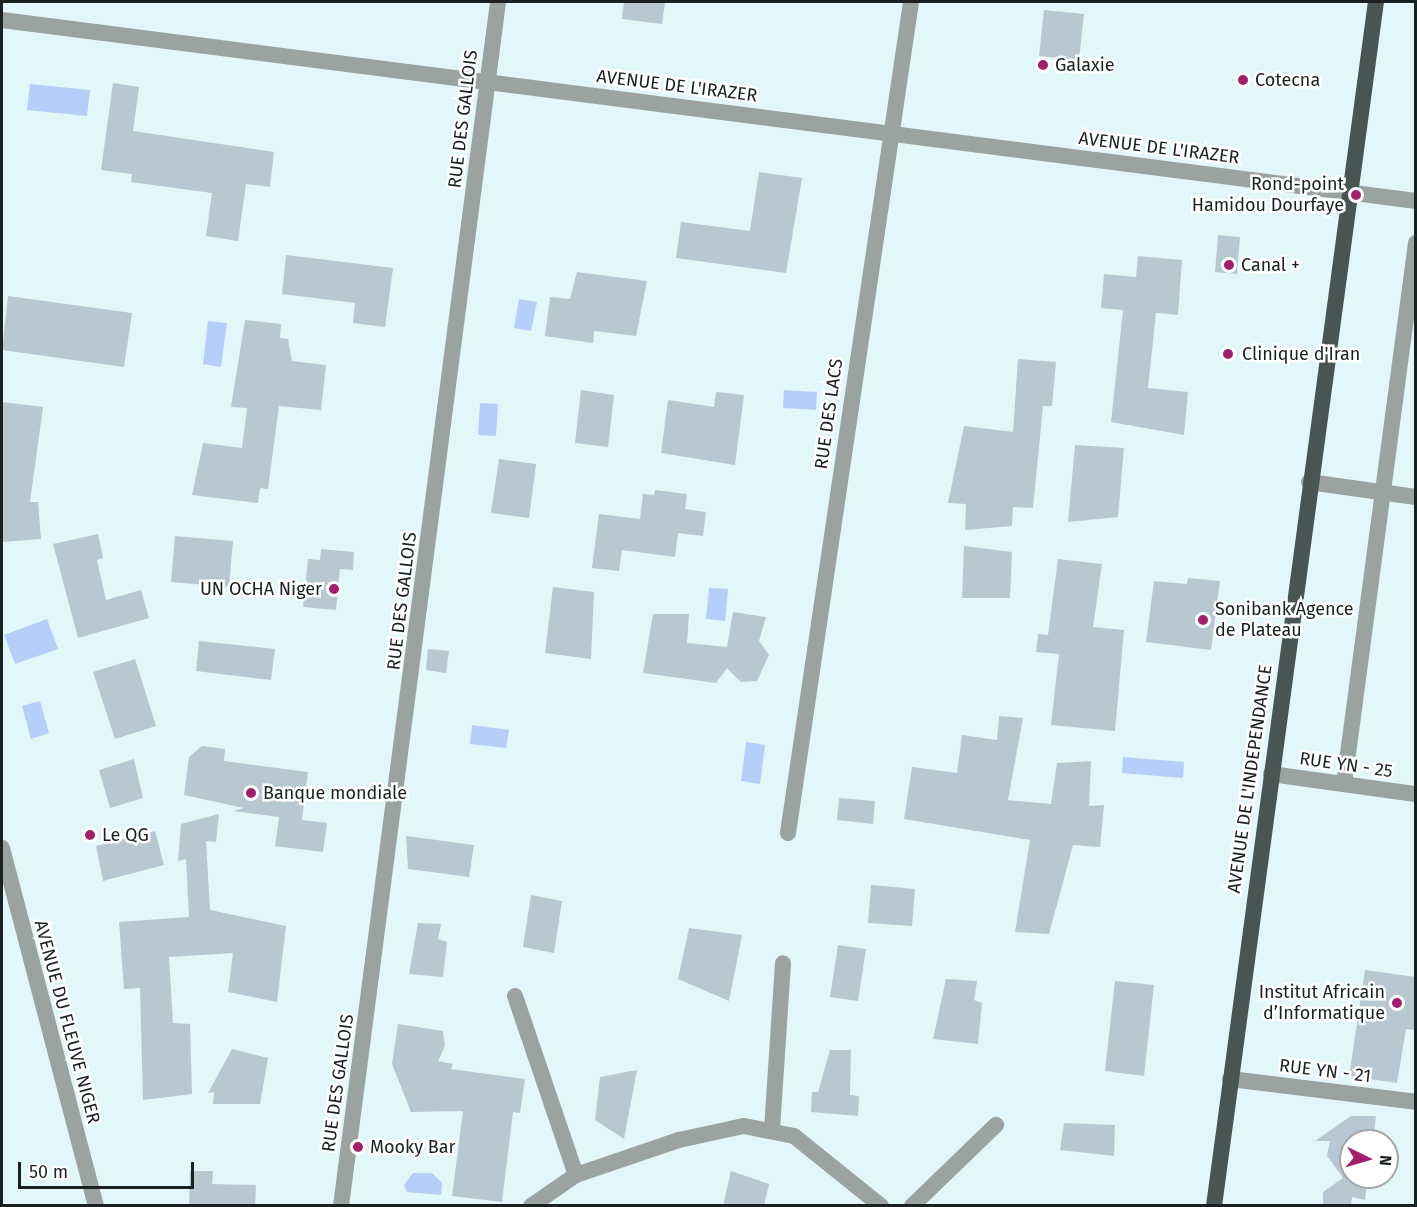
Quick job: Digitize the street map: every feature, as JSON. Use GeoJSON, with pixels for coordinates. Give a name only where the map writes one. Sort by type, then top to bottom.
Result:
{"type":"FeatureCollection","features":[{"type":"Feature","properties":{"kind":"highway","name":"AVENUE DE L'INDEPENDANCE"},"geometry":{"type":"LineString","coordinates":[[1214,1206],[1348,192],[1376,2]]}},
{"type":"Feature","properties":{"kind":"street","name":"RUE DES GALLOIS"},"geometry":{"type":"LineString","coordinates":[[341,1206],[498,2]]}},
{"type":"Feature","properties":{"kind":"street","name":"RUE DES LACS"},"geometry":{"type":"LineString","coordinates":[[788,833],[911,2]]}},
{"type":"Feature","properties":{"kind":"street","name":"AVENUE DE L'IRAZER"},"geometry":{"type":"LineString","coordinates":[[2,20],[1416,201]]}},
{"type":"Feature","properties":{"kind":"street"},"geometry":{"type":"LineString","coordinates":[[1344,784],[1416,243]]}},
{"type":"Feature","properties":{"kind":"street"},"geometry":{"type":"LineString","coordinates":[[1309,482],[1416,497]]}},
{"type":"Feature","properties":{"kind":"street","name":"RUE YN - 25"},"geometry":{"type":"LineString","coordinates":[[1271,774],[1416,794]]}},
{"type":"Feature","properties":{"kind":"street","name":"AVENUE DU FLEUVE NIGER"},"geometry":{"type":"LineString","coordinates":[[2,848],[96,1206]]}},
{"type":"Feature","properties":{"kind":"street"},"geometry":{"type":"LineString","coordinates":[[772,1129],[783,963]]}},
{"type":"Feature","properties":{"kind":"street"},"geometry":{"type":"LineString","coordinates":[[515,996],[576,1175]]}},
{"type":"Feature","properties":{"kind":"street","name":"RUE YN - 21"},"geometry":{"type":"LineString","coordinates":[[1230,1079],[1416,1102]]}},
{"type":"Feature","properties":{"kind":"street"},"geometry":{"type":"LineString","coordinates":[[912,1206],[996,1125]]}},
{"type":"Feature","properties":{"kind":"street"},"geometry":{"type":"LineString","coordinates":[[531,1206],[576,1175],[679,1140],[744,1126],[772,1129],[820,1153],[881,1206]]}},
{"type":"Feature","properties":{"kind":"water"},"geometry":{"type":"Polygon","coordinates":[[[30,84],[90,90],[87,116],[27,110],[30,84]]]}},
{"type":"Feature","properties":{"kind":"water"},"geometry":{"type":"Polygon","coordinates":[[[519,299],[537,302],[531,331],[514,328],[519,299]]]}},
{"type":"Feature","properties":{"kind":"water"},"geometry":{"type":"Polygon","coordinates":[[[208,321],[227,323],[221,367],[203,364],[208,321]]]}},
{"type":"Feature","properties":{"kind":"water"},"geometry":{"type":"Polygon","coordinates":[[[784,390],[817,392],[816,410],[783,408],[784,390]]]}},
{"type":"Feature","properties":{"kind":"water"},"geometry":{"type":"Polygon","coordinates":[[[480,403],[498,404],[496,436],[478,435],[480,403]]]}},
{"type":"Feature","properties":{"kind":"water"},"geometry":{"type":"Polygon","coordinates":[[[709,588],[728,589],[725,621],[706,619],[709,588]]]}},
{"type":"Feature","properties":{"kind":"water"},"geometry":{"type":"Polygon","coordinates":[[[47,619],[58,649],[15,664],[4,635],[47,619]]]}},
{"type":"Feature","properties":{"kind":"water"},"geometry":{"type":"Polygon","coordinates":[[[40,701],[49,733],[31,739],[22,706],[40,701]]]}},
{"type":"Feature","properties":{"kind":"water"},"geometry":{"type":"Polygon","coordinates":[[[472,725],[509,730],[506,748],[470,744],[472,725]]]}},
{"type":"Feature","properties":{"kind":"water"},"geometry":{"type":"Polygon","coordinates":[[[746,742],[765,745],[760,784],[741,781],[746,742]]]}},
{"type":"Feature","properties":{"kind":"water"},"geometry":{"type":"Polygon","coordinates":[[[1123,757],[1184,762],[1183,778],[1122,773],[1123,757]]]}},
{"type":"Feature","properties":{"kind":"water"},"geometry":{"type":"Polygon","coordinates":[[[413,1173],[432,1173],[442,1183],[441,1195],[407,1192],[404,1185],[413,1173]]]}},
{"type":"Feature","properties":{"kind":"building"},"geometry":{"type":"Polygon","coordinates":[[[624,2],[665,2],[662,24],[622,19],[624,2]]]}},
{"type":"Feature","properties":{"kind":"building"},"geometry":{"type":"Polygon","coordinates":[[[1044,10],[1084,14],[1079,60],[1039,56],[1044,10]]]}},
{"type":"Feature","properties":{"kind":"building"},"geometry":{"type":"Polygon","coordinates":[[[113,83],[139,87],[133,131],[274,152],[270,187],[246,184],[238,241],[206,236],[212,193],[131,182],[132,174],[101,170],[113,83]]]}},
{"type":"Feature","properties":{"kind":"building"},"geometry":{"type":"Polygon","coordinates":[[[759,172],[802,178],[786,273],[676,258],[681,222],[750,231],[759,172]]]}},
{"type":"Feature","properties":{"kind":"building"},"geometry":{"type":"Polygon","coordinates":[[[1218,235],[1240,237],[1237,274],[1215,272],[1218,235]]]}},
{"type":"Feature","properties":{"kind":"building"},"geometry":{"type":"Polygon","coordinates":[[[286,255],[393,268],[385,327],[353,323],[355,303],[282,294],[286,255]]]}},
{"type":"Feature","properties":{"kind":"building"},"geometry":{"type":"Polygon","coordinates":[[[1138,256],[1182,260],[1178,315],[1156,313],[1148,388],[1188,392],[1184,435],[1111,422],[1123,310],[1101,308],[1104,274],[1136,277],[1138,256]]]}},
{"type":"Feature","properties":{"kind":"building"},"geometry":{"type":"Polygon","coordinates":[[[577,272],[647,281],[636,336],[594,331],[593,343],[545,336],[550,297],[570,299],[577,272]]]}},
{"type":"Feature","properties":{"kind":"building"},"geometry":{"type":"Polygon","coordinates":[[[8,296],[132,313],[124,367],[2,350],[8,296]]]}},
{"type":"Feature","properties":{"kind":"building"},"geometry":{"type":"Polygon","coordinates":[[[245,320],[281,324],[280,338],[288,339],[292,361],[326,365],[321,410],[279,406],[268,489],[260,488],[258,503],[192,495],[203,443],[242,448],[247,408],[231,407],[245,320]]]}},
{"type":"Feature","properties":{"kind":"building"},"geometry":{"type":"Polygon","coordinates":[[[1018,359],[1056,362],[1052,406],[1043,406],[1033,508],[1013,507],[1012,526],[965,530],[966,504],[948,503],[964,426],[1013,432],[1018,359]]]}},
{"type":"Feature","properties":{"kind":"building"},"geometry":{"type":"Polygon","coordinates":[[[581,390],[614,395],[608,447],[575,443],[581,390]]]}},
{"type":"Feature","properties":{"kind":"building"},"geometry":{"type":"Polygon","coordinates":[[[716,392],[744,395],[735,465],[661,453],[668,400],[714,407],[716,392]]]}},
{"type":"Feature","properties":{"kind":"building"},"geometry":{"type":"Polygon","coordinates":[[[2,402],[43,407],[30,502],[38,502],[41,539],[2,542],[2,402]]]}},
{"type":"Feature","properties":{"kind":"building"},"geometry":{"type":"Polygon","coordinates":[[[1075,445],[1124,448],[1118,517],[1068,522],[1075,445]]]}},
{"type":"Feature","properties":{"kind":"building"},"geometry":{"type":"Polygon","coordinates":[[[499,459],[536,464],[529,518],[491,513],[499,459]]]}},
{"type":"Feature","properties":{"kind":"building"},"geometry":{"type":"Polygon","coordinates":[[[655,490],[687,494],[685,509],[706,512],[703,536],[678,533],[675,557],[622,550],[619,571],[592,568],[599,514],[640,519],[643,494],[654,495],[655,490]]]}},
{"type":"Feature","properties":{"kind":"building"},"geometry":{"type":"Polygon","coordinates":[[[98,534],[103,558],[97,560],[106,600],[141,590],[149,618],[78,638],[53,544],[98,534]]]}},
{"type":"Feature","properties":{"kind":"building"},"geometry":{"type":"Polygon","coordinates":[[[175,536],[233,541],[229,587],[171,582],[175,536]]]}},
{"type":"Feature","properties":{"kind":"building"},"geometry":{"type":"Polygon","coordinates":[[[964,546],[1012,552],[1010,598],[962,598],[964,546]]]}},
{"type":"Feature","properties":{"kind":"building"},"geometry":{"type":"Polygon","coordinates":[[[321,549],[354,552],[353,570],[340,569],[336,610],[303,607],[308,559],[320,560],[321,549]]]}},
{"type":"Feature","properties":{"kind":"building"},"geometry":{"type":"Polygon","coordinates":[[[1058,559],[1102,564],[1093,627],[1124,630],[1115,731],[1051,725],[1059,654],[1036,652],[1038,634],[1048,635],[1058,559]]]}},
{"type":"Feature","properties":{"kind":"building"},"geometry":{"type":"Polygon","coordinates":[[[1188,578],[1220,581],[1211,650],[1146,642],[1154,581],[1187,584],[1188,578]]]}},
{"type":"Feature","properties":{"kind":"building"},"geometry":{"type":"Polygon","coordinates":[[[553,587],[594,592],[591,659],[545,653],[553,587]]]}},
{"type":"Feature","properties":{"kind":"building"},"geometry":{"type":"Polygon","coordinates":[[[733,612],[766,617],[759,641],[769,655],[757,681],[741,682],[727,668],[716,683],[643,673],[653,614],[689,614],[687,643],[727,647],[733,612]]]}},
{"type":"Feature","properties":{"kind":"building"},"geometry":{"type":"Polygon","coordinates":[[[199,641],[275,649],[271,680],[196,671],[199,641]]]}},
{"type":"Feature","properties":{"kind":"building"},"geometry":{"type":"Polygon","coordinates":[[[428,649],[449,651],[446,673],[426,670],[428,649]]]}},
{"type":"Feature","properties":{"kind":"building"},"geometry":{"type":"Polygon","coordinates":[[[135,659],[156,726],[115,739],[93,672],[135,659]]]}},
{"type":"Feature","properties":{"kind":"building"},"geometry":{"type":"Polygon","coordinates":[[[999,716],[1023,718],[1008,800],[1051,804],[1057,763],[1091,761],[1089,806],[1104,805],[1100,847],[1073,845],[1049,934],[1015,932],[1030,840],[904,819],[912,767],[957,773],[962,735],[997,740],[999,716]]]}},
{"type":"Feature","properties":{"kind":"building"},"geometry":{"type":"Polygon","coordinates":[[[202,746],[225,749],[224,761],[308,772],[302,820],[327,823],[323,852],[275,846],[279,817],[233,811],[244,808],[184,795],[189,757],[202,746]]]}},
{"type":"Feature","properties":{"kind":"building"},"geometry":{"type":"Polygon","coordinates":[[[134,759],[143,798],[110,808],[99,770],[134,759]]]}},
{"type":"Feature","properties":{"kind":"building"},"geometry":{"type":"Polygon","coordinates":[[[839,798],[875,801],[873,824],[837,820],[839,798]]]}},
{"type":"Feature","properties":{"kind":"building"},"geometry":{"type":"Polygon","coordinates":[[[219,814],[216,842],[206,841],[210,910],[286,926],[277,1002],[228,992],[233,953],[169,957],[173,1023],[190,1024],[192,1094],[143,1100],[140,988],[124,989],[119,922],[189,917],[186,859],[178,861],[181,824],[219,814]]]}},
{"type":"Feature","properties":{"kind":"building"},"geometry":{"type":"Polygon","coordinates":[[[155,831],[164,865],[103,881],[96,846],[155,831]]]}},
{"type":"Feature","properties":{"kind":"building"},"geometry":{"type":"Polygon","coordinates":[[[406,836],[474,845],[469,877],[408,869],[406,836]]]}},
{"type":"Feature","properties":{"kind":"building"},"geometry":{"type":"Polygon","coordinates":[[[871,885],[915,889],[912,926],[868,923],[871,885]]]}},
{"type":"Feature","properties":{"kind":"building"},"geometry":{"type":"Polygon","coordinates":[[[531,895],[562,901],[554,953],[523,947],[531,895]]]}},
{"type":"Feature","properties":{"kind":"building"},"geometry":{"type":"Polygon","coordinates":[[[418,923],[441,924],[438,939],[447,942],[443,977],[409,974],[418,923]]]}},
{"type":"Feature","properties":{"kind":"building"},"geometry":{"type":"Polygon","coordinates":[[[689,928],[742,935],[729,1001],[678,979],[689,928]]]}},
{"type":"Feature","properties":{"kind":"building"},"geometry":{"type":"Polygon","coordinates":[[[838,945],[866,949],[858,1001],[830,997],[838,945]]]}},
{"type":"Feature","properties":{"kind":"building"},"geometry":{"type":"Polygon","coordinates":[[[1365,970],[1416,977],[1416,1030],[1406,1029],[1397,1083],[1349,1076],[1365,970]]]}},
{"type":"Feature","properties":{"kind":"building"},"geometry":{"type":"Polygon","coordinates":[[[946,979],[977,981],[974,1000],[982,1003],[978,1044],[933,1039],[946,979]]]}},
{"type":"Feature","properties":{"kind":"building"},"geometry":{"type":"Polygon","coordinates":[[[1115,981],[1154,985],[1144,1076],[1105,1071],[1115,981]]]}},
{"type":"Feature","properties":{"kind":"building"},"geometry":{"type":"Polygon","coordinates":[[[398,1024],[443,1031],[445,1046],[438,1061],[453,1064],[451,1069],[525,1079],[520,1113],[513,1112],[502,1202],[452,1196],[463,1111],[411,1112],[392,1064],[398,1024]]]}},
{"type":"Feature","properties":{"kind":"building"},"geometry":{"type":"Polygon","coordinates":[[[232,1049],[268,1058],[260,1104],[213,1104],[214,1092],[208,1093],[232,1049]]]}},
{"type":"Feature","properties":{"kind":"building"},"geometry":{"type":"Polygon","coordinates":[[[830,1050],[851,1050],[850,1095],[859,1096],[858,1116],[811,1112],[812,1092],[818,1092],[830,1050]]]}},
{"type":"Feature","properties":{"kind":"building"},"geometry":{"type":"Polygon","coordinates":[[[637,1070],[624,1139],[595,1120],[600,1077],[637,1070]]]}},
{"type":"Feature","properties":{"kind":"building"},"geometry":{"type":"Polygon","coordinates":[[[1351,1116],[1376,1116],[1374,1129],[1339,1129],[1339,1172],[1327,1156],[1330,1141],[1315,1141],[1351,1116]]]}},
{"type":"Feature","properties":{"kind":"building"},"geometry":{"type":"Polygon","coordinates":[[[1064,1123],[1115,1125],[1114,1156],[1060,1150],[1064,1123]]]}},
{"type":"Feature","properties":{"kind":"building"},"geometry":{"type":"Polygon","coordinates":[[[190,1171],[213,1171],[212,1184],[256,1185],[255,1206],[189,1206],[190,1171]]]}},
{"type":"Feature","properties":{"kind":"building"},"geometry":{"type":"Polygon","coordinates":[[[731,1171],[769,1184],[764,1206],[723,1206],[731,1171]]]}},
{"type":"Feature","properties":{"kind":"building"},"geometry":{"type":"Polygon","coordinates":[[[1339,1181],[1339,1189],[1366,1189],[1365,1200],[1352,1197],[1351,1206],[1323,1206],[1323,1192],[1339,1181]]]}},
{"type":"Feature","properties":{"kind":"place","name":"Galaxie"},"geometry":{"type":"Point","coordinates":[1043,65]}},
{"type":"Feature","properties":{"kind":"place","name":"Cotecna"},"geometry":{"type":"Point","coordinates":[1243,80]}},
{"type":"Feature","properties":{"kind":"place","name":"Rond-point Hamidou Dourfaye"},"geometry":{"type":"Point","coordinates":[1356,195]}},
{"type":"Feature","properties":{"kind":"place","name":"Canal +"},"geometry":{"type":"Point","coordinates":[1229,265]}},
{"type":"Feature","properties":{"kind":"place","name":"Clinique d'Iran"},"geometry":{"type":"Point","coordinates":[1228,354]}},
{"type":"Feature","properties":{"kind":"place","name":"UN OCHA Niger"},"geometry":{"type":"Point","coordinates":[334,589]}},
{"type":"Feature","properties":{"kind":"place","name":"Sonibank Agence de Plateau"},"geometry":{"type":"Point","coordinates":[1203,620]}},
{"type":"Feature","properties":{"kind":"place","name":"Banque mondiale"},"geometry":{"type":"Point","coordinates":[251,793]}},
{"type":"Feature","properties":{"kind":"place","name":"Le QG"},"geometry":{"type":"Point","coordinates":[90,835]}},
{"type":"Feature","properties":{"kind":"place","name":"Institut Africain d’Informatique"},"geometry":{"type":"Point","coordinates":[1397,1003]}},
{"type":"Feature","properties":{"kind":"place","name":"Mooky Bar"},"geometry":{"type":"Point","coordinates":[358,1147]}}]}
